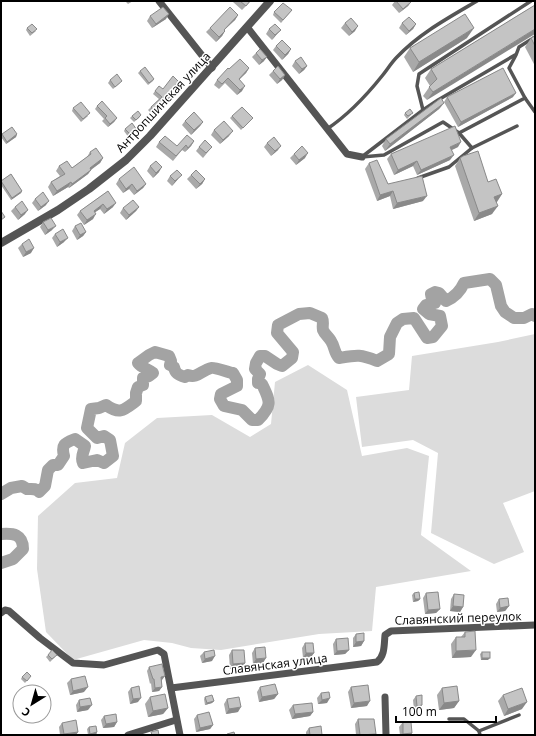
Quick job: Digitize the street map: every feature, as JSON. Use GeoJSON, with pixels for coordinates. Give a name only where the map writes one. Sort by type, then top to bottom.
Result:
{"type":"FeatureCollection","features":[{"type":"Feature","properties":{"kind":"street"},"geometry":{"type":"LineString","coordinates":[[159,1],[212,68]]}},
{"type":"Feature","properties":{"kind":"street","name":"Антропшинская улица"},"geometry":{"type":"LineString","coordinates":[[1,243],[58,210],[89,189],[126,160],[212,68],[270,1]]}},
{"type":"Feature","properties":{"kind":"street"},"geometry":{"type":"LineString","coordinates":[[247,27],[347,154],[362,157]]}},
{"type":"Feature","properties":{"kind":"street"},"geometry":{"type":"LineString","coordinates":[[1,613],[5,610],[9,611],[40,638],[73,663],[104,665],[158,650],[161,651],[164,654],[180,735]]}},
{"type":"Feature","properties":{"kind":"street","name":"Славянский переулок"},"geometry":{"type":"LineString","coordinates":[[381,659],[383,655],[385,635],[391,631],[535,626]]}},
{"type":"Feature","properties":{"kind":"street","name":"Славянская улица"},"geometry":{"type":"LineString","coordinates":[[171,688],[377,662],[381,659]]}},
{"type":"Feature","properties":{"kind":"street"},"geometry":{"type":"LineString","coordinates":[[385,697],[386,735]]}},
{"type":"Feature","properties":{"kind":"street"},"geometry":{"type":"LineString","coordinates":[[128,735],[176,720]]}},
{"type":"Feature","properties":{"kind":"lane"},"geometry":{"type":"LineString","coordinates":[[327,130],[362,99],[396,58],[413,42],[431,28],[476,1]]}},
{"type":"Feature","properties":{"kind":"lane"},"geometry":{"type":"LineString","coordinates":[[423,110],[417,86],[418,74],[531,1]]}},
{"type":"Feature","properties":{"kind":"lane"},"geometry":{"type":"LineString","coordinates":[[535,37],[519,47],[509,68],[525,98],[535,112]]}},
{"type":"Feature","properties":{"kind":"lane"},"geometry":{"type":"LineString","coordinates":[[362,157],[438,100],[516,55]]}},
{"type":"Feature","properties":{"kind":"lane"},"geometry":{"type":"LineString","coordinates":[[459,133],[525,98]]}},
{"type":"Feature","properties":{"kind":"lane"},"geometry":{"type":"LineString","coordinates":[[362,157],[384,155],[444,122],[459,133],[472,148]]}},
{"type":"Feature","properties":{"kind":"lane"},"geometry":{"type":"LineString","coordinates":[[414,179],[448,167],[472,148],[517,126]]}},
{"type":"Feature","properties":{"kind":"lane"},"geometry":{"type":"LineString","coordinates":[[373,156],[376,162]]}},
{"type":"Feature","properties":{"kind":"lane"},"geometry":{"type":"LineString","coordinates":[[449,719],[464,719],[479,733],[519,715]]}},
{"type":"Feature","properties":{"kind":"shaded area"},"geometry":{"type":"Polygon","coordinates":[[[535,334],[535,491],[503,503],[524,552],[494,564],[431,533],[438,453],[413,440],[362,447],[356,397],[409,390],[412,356],[498,342],[535,334]]]}},
{"type":"Feature","properties":{"kind":"shaded area"},"geometry":{"type":"Polygon","coordinates":[[[308,365],[347,390],[362,456],[407,448],[429,456],[421,535],[471,571],[376,587],[372,631],[319,634],[221,650],[191,648],[172,643],[144,640],[73,660],[46,632],[37,569],[38,516],[75,483],[117,478],[125,443],[157,418],[212,415],[250,437],[271,424],[275,382],[308,365]]]}},
{"type":"Feature","properties":{"kind":"building"},"geometry":{"type":"Polygon","coordinates":[[[240,1],[250,1],[246,6],[240,1]]]}},
{"type":"Feature","properties":{"kind":"building"},"geometry":{"type":"Polygon","coordinates":[[[396,1],[410,1],[411,2],[403,9],[396,1]]]}},
{"type":"Feature","properties":{"kind":"building"},"geometry":{"type":"Polygon","coordinates":[[[283,3],[292,10],[283,20],[274,12],[283,3]]]}},
{"type":"Feature","properties":{"kind":"building"},"geometry":{"type":"Polygon","coordinates":[[[535,5],[535,29],[433,92],[429,87],[437,79],[431,69],[535,5]]]}},
{"type":"Feature","properties":{"kind":"building"},"geometry":{"type":"Polygon","coordinates":[[[163,7],[169,14],[156,24],[150,16],[163,7]]]}},
{"type":"Feature","properties":{"kind":"building"},"geometry":{"type":"Polygon","coordinates":[[[230,7],[238,15],[219,37],[210,28],[230,7]]]}},
{"type":"Feature","properties":{"kind":"building"},"geometry":{"type":"Polygon","coordinates":[[[465,14],[474,28],[419,62],[410,48],[465,14]]]}},
{"type":"Feature","properties":{"kind":"building"},"geometry":{"type":"Polygon","coordinates":[[[409,17],[416,24],[409,31],[402,23],[409,17]]]}},
{"type":"Feature","properties":{"kind":"building"},"geometry":{"type":"Polygon","coordinates":[[[351,18],[358,26],[352,32],[345,23],[351,18]]]}},
{"type":"Feature","properties":{"kind":"building"},"geometry":{"type":"Polygon","coordinates":[[[32,24],[37,29],[32,33],[27,28],[32,24]]]}},
{"type":"Feature","properties":{"kind":"building"},"geometry":{"type":"Polygon","coordinates":[[[275,24],[281,30],[275,35],[269,29],[275,24]]]}},
{"type":"Feature","properties":{"kind":"building"},"geometry":{"type":"Polygon","coordinates":[[[535,36],[535,46],[531,38],[535,36]]]}},
{"type":"Feature","properties":{"kind":"building"},"geometry":{"type":"Polygon","coordinates":[[[282,40],[291,49],[285,55],[276,46],[282,40]]]}},
{"type":"Feature","properties":{"kind":"building"},"geometry":{"type":"Polygon","coordinates":[[[260,49],[267,57],[262,60],[256,53],[260,49]]]}},
{"type":"Feature","properties":{"kind":"building"},"geometry":{"type":"Polygon","coordinates":[[[301,57],[307,66],[302,69],[295,61],[301,57]]]}},
{"type":"Feature","properties":{"kind":"building"},"geometry":{"type":"Polygon","coordinates":[[[240,59],[249,68],[239,79],[245,86],[240,90],[228,78],[222,84],[217,80],[228,68],[229,69],[240,59]]]}},
{"type":"Feature","properties":{"kind":"building"},"geometry":{"type":"Polygon","coordinates":[[[278,66],[285,75],[280,79],[273,71],[278,66]]]}},
{"type":"Feature","properties":{"kind":"building"},"geometry":{"type":"Polygon","coordinates":[[[145,67],[154,79],[149,83],[140,71],[145,67]]]}},
{"type":"Feature","properties":{"kind":"building"},"geometry":{"type":"Polygon","coordinates":[[[503,68],[516,93],[461,122],[447,97],[503,68]]]}},
{"type":"Feature","properties":{"kind":"building"},"geometry":{"type":"Polygon","coordinates":[[[117,74],[122,81],[115,87],[110,80],[117,74]]]}},
{"type":"Feature","properties":{"kind":"building"},"geometry":{"type":"Polygon","coordinates":[[[173,76],[179,82],[169,94],[171,96],[155,112],[151,107],[162,97],[155,91],[159,86],[163,89],[173,76]]]}},
{"type":"Feature","properties":{"kind":"building"},"geometry":{"type":"Polygon","coordinates":[[[441,98],[444,103],[390,144],[386,139],[441,98]]]}},
{"type":"Feature","properties":{"kind":"building"},"geometry":{"type":"Polygon","coordinates":[[[102,101],[117,118],[110,124],[105,118],[107,116],[97,106],[102,101]]]}},
{"type":"Feature","properties":{"kind":"building"},"geometry":{"type":"Polygon","coordinates":[[[81,102],[90,113],[83,119],[73,108],[81,102]]]}},
{"type":"Feature","properties":{"kind":"building"},"geometry":{"type":"Polygon","coordinates":[[[242,107],[253,118],[243,128],[232,116],[242,107]]]}},
{"type":"Feature","properties":{"kind":"building"},"geometry":{"type":"Polygon","coordinates":[[[410,109],[413,113],[408,116],[405,113],[410,109]]]}},
{"type":"Feature","properties":{"kind":"building"},"geometry":{"type":"Polygon","coordinates":[[[138,111],[141,115],[136,120],[132,116],[138,111]]]}},
{"type":"Feature","properties":{"kind":"building"},"geometry":{"type":"Polygon","coordinates":[[[194,112],[203,122],[194,130],[185,121],[194,112]]]}},
{"type":"Feature","properties":{"kind":"building"},"geometry":{"type":"Polygon","coordinates":[[[224,121],[233,131],[223,140],[214,130],[224,121]]]}},
{"type":"Feature","properties":{"kind":"building"},"geometry":{"type":"Polygon","coordinates":[[[132,123],[137,130],[131,135],[125,129],[132,123]]]}},
{"type":"Feature","properties":{"kind":"building"},"geometry":{"type":"Polygon","coordinates":[[[455,126],[461,142],[450,147],[454,155],[421,170],[417,161],[398,170],[391,154],[455,126]]]}},
{"type":"Feature","properties":{"kind":"building"},"geometry":{"type":"Polygon","coordinates":[[[12,127],[17,134],[7,142],[2,134],[12,127]]]}},
{"type":"Feature","properties":{"kind":"building"},"geometry":{"type":"Polygon","coordinates":[[[187,135],[194,141],[188,148],[186,145],[176,156],[159,142],[165,136],[177,146],[187,135]]]}},
{"type":"Feature","properties":{"kind":"building"},"geometry":{"type":"Polygon","coordinates":[[[274,137],[281,146],[275,151],[267,143],[274,137]]]}},
{"type":"Feature","properties":{"kind":"building"},"geometry":{"type":"Polygon","coordinates":[[[205,140],[212,147],[206,153],[199,147],[205,140]]]}},
{"type":"Feature","properties":{"kind":"building"},"geometry":{"type":"Polygon","coordinates":[[[302,146],[308,153],[299,160],[294,154],[302,146]]]}},
{"type":"Feature","properties":{"kind":"building"},"geometry":{"type":"Polygon","coordinates":[[[96,148],[103,158],[90,168],[91,170],[72,184],[71,182],[57,191],[51,182],[65,174],[59,166],[67,161],[72,168],[91,154],[90,152],[96,148]]]}},
{"type":"Feature","properties":{"kind":"building"},"geometry":{"type":"Polygon","coordinates":[[[478,151],[488,182],[496,179],[502,194],[494,197],[498,206],[479,213],[460,158],[478,151]]]}},
{"type":"Feature","properties":{"kind":"building"},"geometry":{"type":"Polygon","coordinates":[[[377,160],[388,184],[422,176],[427,196],[397,203],[393,191],[380,195],[369,163],[377,160]]]}},
{"type":"Feature","properties":{"kind":"building"},"geometry":{"type":"Polygon","coordinates":[[[156,161],[162,167],[156,173],[150,166],[156,161]]]}},
{"type":"Feature","properties":{"kind":"building"},"geometry":{"type":"Polygon","coordinates":[[[134,167],[146,184],[137,191],[132,184],[126,189],[119,179],[134,167]]]}},
{"type":"Feature","properties":{"kind":"building"},"geometry":{"type":"Polygon","coordinates":[[[177,170],[182,175],[175,181],[170,176],[177,170]]]}},
{"type":"Feature","properties":{"kind":"building"},"geometry":{"type":"Polygon","coordinates":[[[196,170],[205,179],[200,184],[191,175],[196,170]]]}},
{"type":"Feature","properties":{"kind":"building"},"geometry":{"type":"Polygon","coordinates":[[[11,174],[22,191],[12,198],[1,181],[11,174]]]}},
{"type":"Feature","properties":{"kind":"building"},"geometry":{"type":"Polygon","coordinates":[[[108,191],[116,203],[107,209],[103,204],[94,211],[96,214],[87,220],[80,211],[108,191]]]}},
{"type":"Feature","properties":{"kind":"building"},"geometry":{"type":"Polygon","coordinates":[[[43,192],[49,201],[41,207],[35,199],[43,192]]]}},
{"type":"Feature","properties":{"kind":"building"},"geometry":{"type":"Polygon","coordinates":[[[133,200],[139,207],[129,215],[123,208],[133,200]]]}},
{"type":"Feature","properties":{"kind":"building"},"geometry":{"type":"Polygon","coordinates":[[[22,201],[28,210],[21,215],[15,207],[22,201]]]}},
{"type":"Feature","properties":{"kind":"building"},"geometry":{"type":"Polygon","coordinates":[[[1,211],[5,217],[1,220],[1,211]]]}},
{"type":"Feature","properties":{"kind":"building"},"geometry":{"type":"Polygon","coordinates":[[[51,218],[56,226],[48,230],[43,222],[51,218]]]}},
{"type":"Feature","properties":{"kind":"building"},"geometry":{"type":"Polygon","coordinates":[[[81,223],[86,232],[80,235],[75,226],[81,223]]]}},
{"type":"Feature","properties":{"kind":"building"},"geometry":{"type":"Polygon","coordinates":[[[63,229],[68,238],[60,242],[55,234],[63,229]]]}},
{"type":"Feature","properties":{"kind":"building"},"geometry":{"type":"Polygon","coordinates":[[[29,239],[34,248],[26,252],[22,244],[29,239]]]}},
{"type":"Feature","properties":{"kind":"building"},"geometry":{"type":"Polygon","coordinates":[[[419,592],[420,599],[415,599],[414,593],[419,592]]]}},
{"type":"Feature","properties":{"kind":"building"},"geometry":{"type":"Polygon","coordinates":[[[438,592],[440,609],[428,610],[426,593],[438,592]]]}},
{"type":"Feature","properties":{"kind":"building"},"geometry":{"type":"Polygon","coordinates":[[[454,594],[464,595],[463,607],[453,606],[454,594]]]}},
{"type":"Feature","properties":{"kind":"building"},"geometry":{"type":"Polygon","coordinates":[[[508,598],[509,606],[500,608],[499,599],[508,598]]]}},
{"type":"Feature","properties":{"kind":"building"},"geometry":{"type":"Polygon","coordinates":[[[475,631],[476,650],[456,651],[456,637],[465,637],[465,632],[475,631]]]}},
{"type":"Feature","properties":{"kind":"building"},"geometry":{"type":"Polygon","coordinates":[[[364,633],[364,641],[356,642],[356,634],[364,633]]]}},
{"type":"Feature","properties":{"kind":"building"},"geometry":{"type":"Polygon","coordinates":[[[348,638],[349,650],[337,651],[336,639],[348,638]]]}},
{"type":"Feature","properties":{"kind":"building"},"geometry":{"type":"Polygon","coordinates":[[[305,643],[313,643],[314,653],[306,653],[305,643]]]}},
{"type":"Feature","properties":{"kind":"building"},"geometry":{"type":"Polygon","coordinates":[[[265,647],[266,658],[256,659],[255,648],[265,647]]]}},
{"type":"Feature","properties":{"kind":"building"},"geometry":{"type":"Polygon","coordinates":[[[52,650],[57,655],[52,659],[48,655],[52,650]]]}},
{"type":"Feature","properties":{"kind":"building"},"geometry":{"type":"Polygon","coordinates":[[[214,650],[215,656],[205,659],[204,652],[214,650]]]}},
{"type":"Feature","properties":{"kind":"building"},"geometry":{"type":"Polygon","coordinates":[[[232,650],[244,650],[245,663],[233,664],[232,650]]]}},
{"type":"Feature","properties":{"kind":"building"},"geometry":{"type":"Polygon","coordinates":[[[482,652],[490,652],[490,658],[482,658],[482,652]]]}},
{"type":"Feature","properties":{"kind":"building"},"geometry":{"type":"Polygon","coordinates":[[[162,664],[165,676],[161,677],[162,687],[155,688],[154,679],[149,667],[162,664]]]}},
{"type":"Feature","properties":{"kind":"building"},"geometry":{"type":"Polygon","coordinates":[[[27,672],[31,676],[27,681],[22,677],[27,672]]]}},
{"type":"Feature","properties":{"kind":"building"},"geometry":{"type":"Polygon","coordinates":[[[85,676],[88,687],[73,691],[71,679],[85,676]]]}},
{"type":"Feature","properties":{"kind":"building"},"geometry":{"type":"Polygon","coordinates":[[[275,684],[278,694],[262,697],[260,687],[275,684]]]}},
{"type":"Feature","properties":{"kind":"building"},"geometry":{"type":"Polygon","coordinates":[[[368,685],[370,701],[354,703],[351,687],[368,685]]]}},
{"type":"Feature","properties":{"kind":"building"},"geometry":{"type":"Polygon","coordinates":[[[139,686],[141,698],[133,699],[131,688],[139,686]]]}},
{"type":"Feature","properties":{"kind":"building"},"geometry":{"type":"Polygon","coordinates":[[[457,686],[459,701],[444,703],[442,688],[457,686]]]}},
{"type":"Feature","properties":{"kind":"building"},"geometry":{"type":"Polygon","coordinates":[[[522,688],[527,702],[508,709],[503,695],[522,688]]]}},
{"type":"Feature","properties":{"kind":"building"},"geometry":{"type":"Polygon","coordinates":[[[329,692],[330,698],[322,700],[321,693],[329,692]]]}},
{"type":"Feature","properties":{"kind":"building"},"geometry":{"type":"Polygon","coordinates":[[[165,694],[168,708],[153,711],[150,697],[165,694]]]}},
{"type":"Feature","properties":{"kind":"building"},"geometry":{"type":"Polygon","coordinates":[[[212,695],[214,701],[207,703],[205,697],[212,695]]]}},
{"type":"Feature","properties":{"kind":"building"},"geometry":{"type":"Polygon","coordinates":[[[422,695],[422,705],[417,706],[416,696],[422,695]]]}},
{"type":"Feature","properties":{"kind":"building"},"geometry":{"type":"Polygon","coordinates":[[[239,697],[241,707],[229,709],[227,699],[239,697]]]}},
{"type":"Feature","properties":{"kind":"building"},"geometry":{"type":"Polygon","coordinates":[[[90,698],[92,705],[80,707],[79,700],[90,698]]]}},
{"type":"Feature","properties":{"kind":"building"},"geometry":{"type":"Polygon","coordinates":[[[312,703],[313,712],[295,714],[293,705],[312,703]]]}},
{"type":"Feature","properties":{"kind":"building"},"geometry":{"type":"Polygon","coordinates":[[[209,712],[213,725],[200,728],[197,715],[209,712]]]}},
{"type":"Feature","properties":{"kind":"building"},"geometry":{"type":"Polygon","coordinates":[[[116,714],[117,722],[106,724],[104,716],[116,714]]]}},
{"type":"Feature","properties":{"kind":"building"},"geometry":{"type":"Polygon","coordinates":[[[358,719],[374,719],[376,734],[360,735],[358,719]]]}},
{"type":"Feature","properties":{"kind":"building"},"geometry":{"type":"Polygon","coordinates":[[[76,720],[78,732],[64,734],[62,723],[76,720]]]}},
{"type":"Feature","properties":{"kind":"building"},"geometry":{"type":"Polygon","coordinates":[[[403,722],[411,722],[412,733],[403,734],[403,722]]]}},
{"type":"Feature","properties":{"kind":"building"},"geometry":{"type":"Polygon","coordinates":[[[96,726],[97,732],[90,734],[89,727],[96,726]]]}},
{"type":"Feature","properties":{"kind":"building"},"geometry":{"type":"Polygon","coordinates":[[[321,726],[322,735],[310,735],[309,728],[321,726]]]}},
{"type":"Feature","properties":{"kind":"building"},"geometry":{"type":"Polygon","coordinates":[[[158,730],[159,735],[152,735],[151,732],[158,730]]]}},
{"type":"Feature","properties":{"kind":"building"},"geometry":{"type":"Polygon","coordinates":[[[234,732],[235,735],[227,734],[234,732]]]}},
{"type":"Feature","properties":{"kind":"waterway"},"geometry":{"type":"LineString","coordinates":[[1,494],[11,488],[22,486],[27,489],[35,489],[39,492],[45,486],[48,470],[53,465],[58,465],[64,456],[63,449],[65,444],[75,439],[85,446],[82,457],[83,463],[97,460],[104,463],[113,456],[110,440],[104,436],[97,438],[87,428],[91,409],[106,405],[118,411],[125,409],[136,401],[136,393],[138,387],[143,385],[143,378],[153,373],[138,363],[155,352],[169,356],[171,361],[170,365],[174,367],[177,374],[185,377],[188,375],[197,375],[211,368],[233,373],[237,380],[237,386],[221,394],[220,399],[224,406],[242,410],[252,420],[258,420],[263,415],[269,403],[262,384],[258,383],[260,374],[255,369],[256,363],[260,356],[265,356],[282,366],[292,358],[293,352],[277,333],[278,325],[299,314],[310,313],[322,318],[323,330],[332,343],[339,358],[358,356],[377,361],[389,354],[390,337],[397,323],[403,319],[414,318],[427,338],[433,337],[442,326],[440,316],[429,314],[423,309],[426,305],[435,303],[431,294],[435,292],[439,293],[446,301],[457,294],[464,283],[490,279],[496,285],[501,306],[505,312],[514,318],[524,318],[532,314],[535,316]]}},
{"type":"Feature","properties":{"kind":"waterway"},"geometry":{"type":"LineString","coordinates":[[1,534],[13,534],[19,537],[23,544],[23,549],[13,559],[1,563]]}}]}
